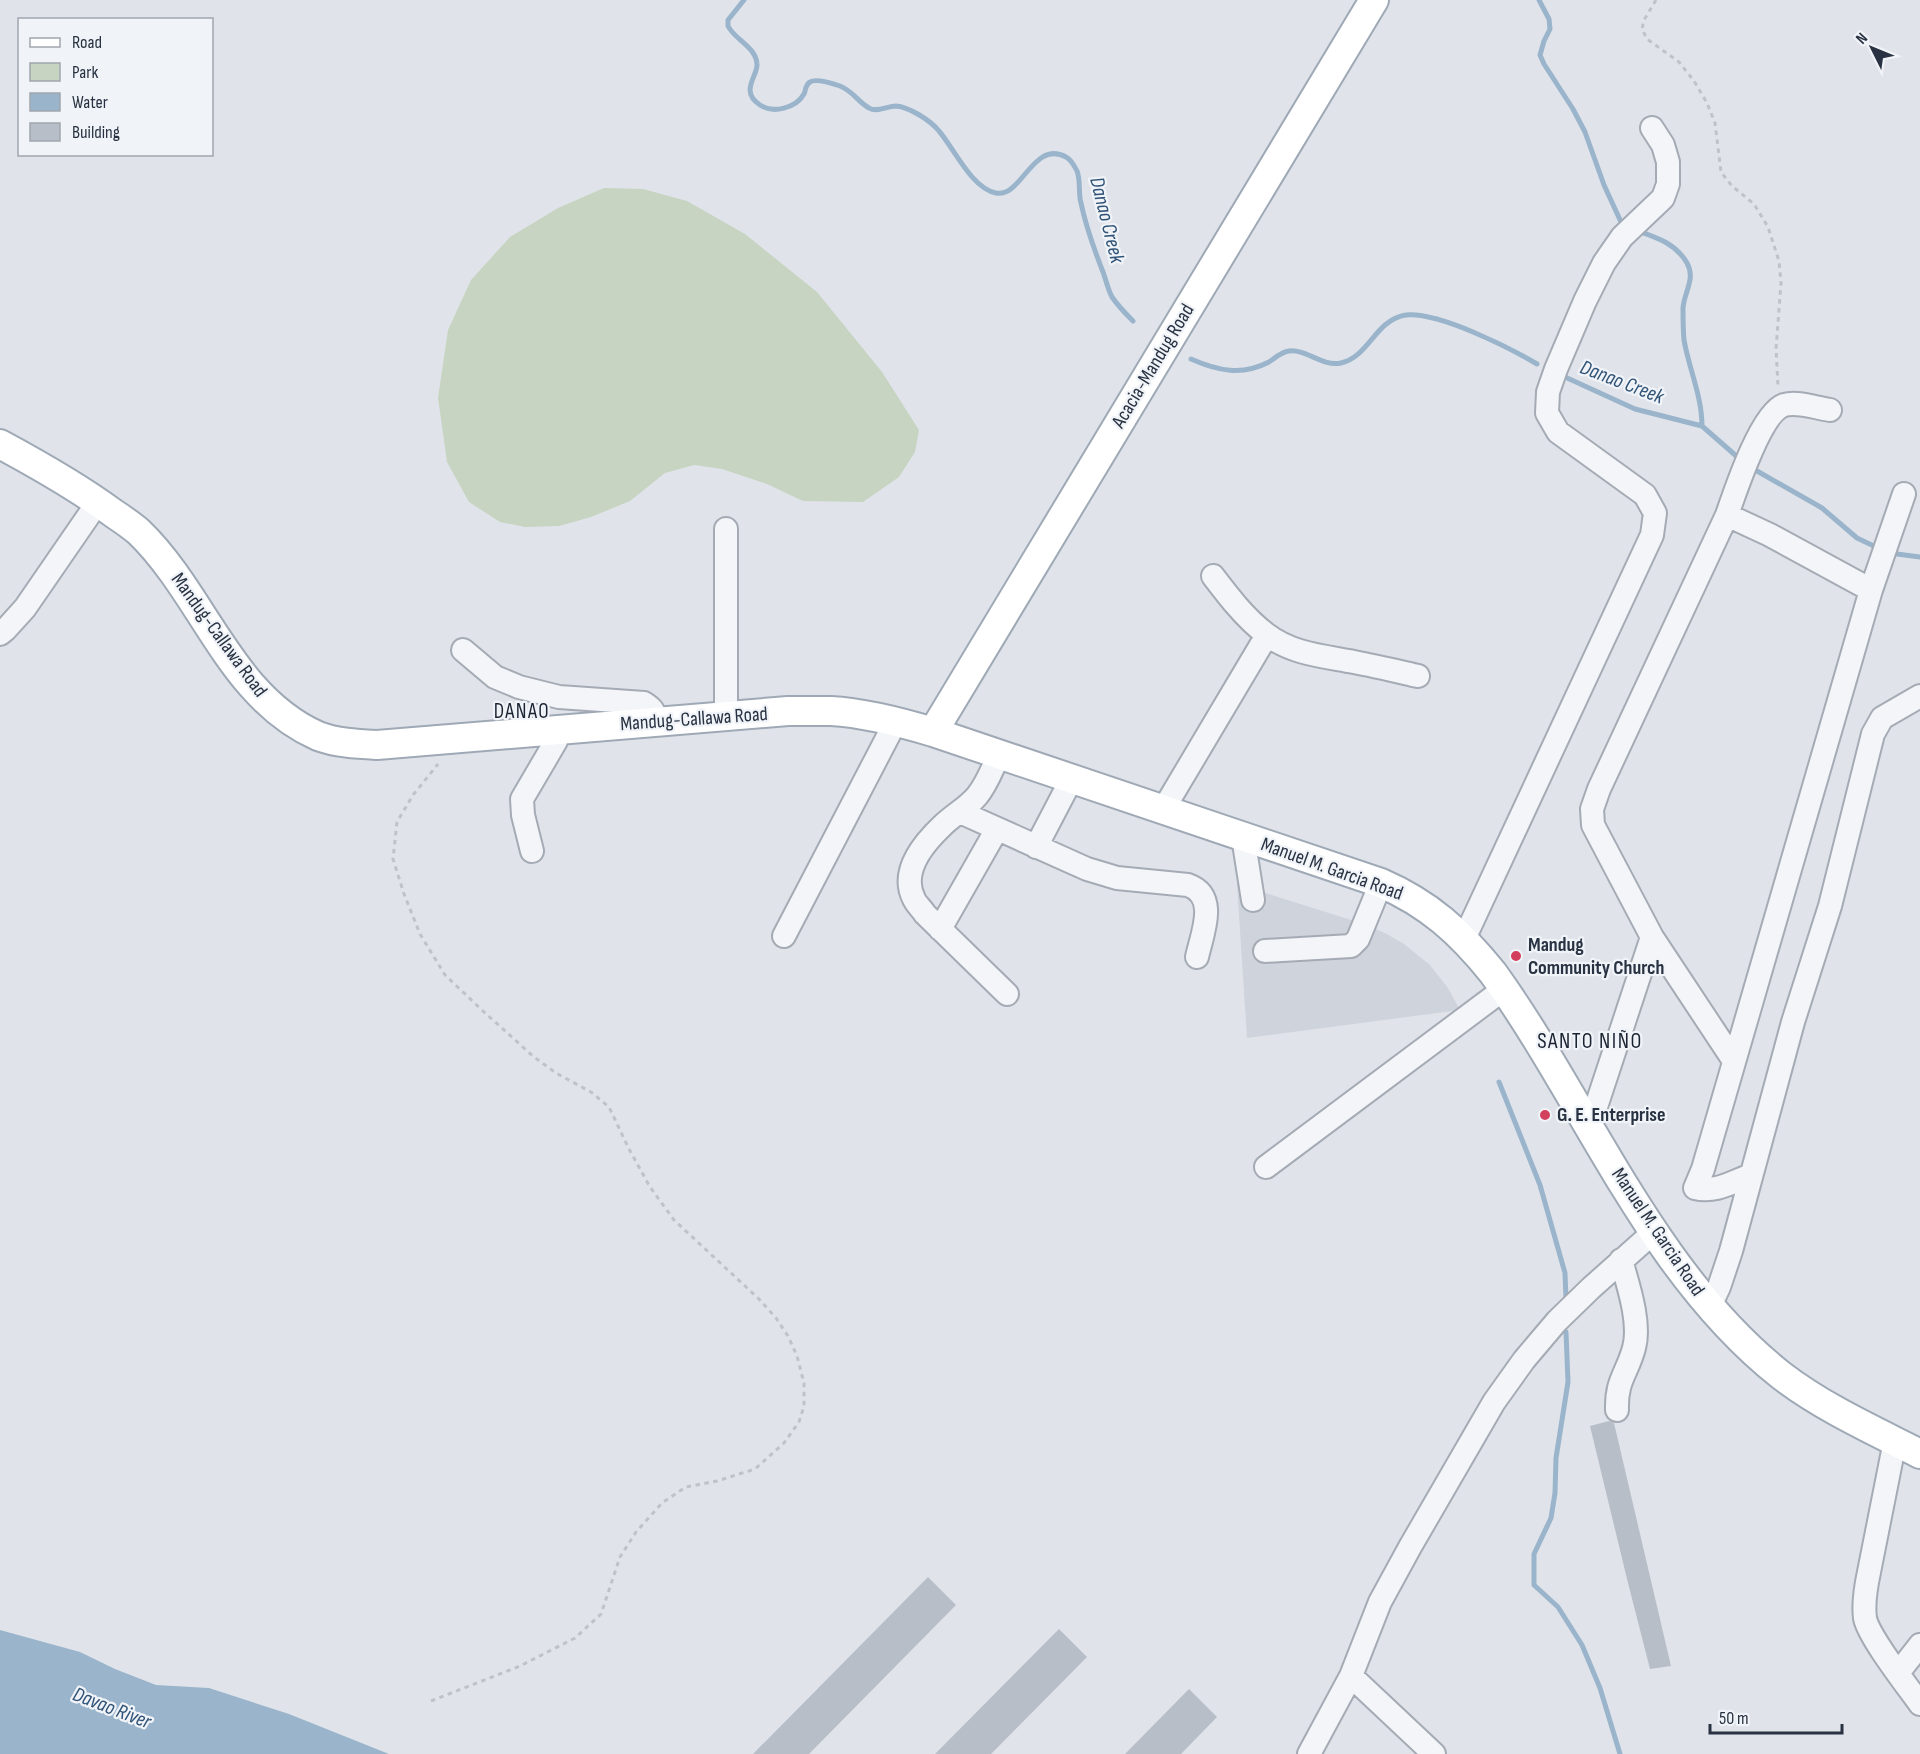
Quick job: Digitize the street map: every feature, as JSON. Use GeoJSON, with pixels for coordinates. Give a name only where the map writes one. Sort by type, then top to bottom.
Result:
{"type":"FeatureCollection","features":[{"type":"Feature","properties":{"kind":"main road","name":"Acacia-Mandug Road"},"geometry":{"type":"LineString","coordinates":[[933,732],[1374,0]]}},
{"type":"Feature","properties":{"kind":"main road","name":"Mandug-Callawa Road"},"geometry":{"type":"LineString","coordinates":[[0,444],[55,474],[138,531],[166,561],[247,681],[267,702],[290,720],[319,736],[345,743],[376,745],[788,711],[832,711],[896,721],[933,732]]}},
{"type":"Feature","properties":{"kind":"main road","name":"Manuel M. Garcia Road"},"geometry":{"type":"LineString","coordinates":[[933,732],[1381,883],[1405,893],[1426,907],[1464,939],[1504,989],[1589,1128],[1696,1292],[1750,1348],[1782,1376],[1812,1397],[1920,1454]]}},
{"type":"Feature","properties":{"kind":"street"},"geometry":{"type":"LineString","coordinates":[[1464,939],[1652,535],[1655,513],[1645,495],[1558,432],[1547,413],[1548,392],[1556,369],[1604,262],[1622,237],[1663,198],[1668,184],[1668,162],[1663,145],[1652,128]]}},
{"type":"Feature","properties":{"kind":"street"},"geometry":{"type":"LineString","coordinates":[[1734,1061],[1652,937],[1601,844],[1593,825],[1592,809],[1599,789],[1727,515],[1742,472],[1764,425],[1772,412],[1781,406],[1792,404],[1830,410]]}},
{"type":"Feature","properties":{"kind":"street"},"geometry":{"type":"LineString","coordinates":[[1751,1175],[1715,1189],[1695,1188],[1703,1169],[1870,590],[1904,494]]}},
{"type":"Feature","properties":{"kind":"street"},"geometry":{"type":"LineString","coordinates":[[0,633],[25,608],[98,502]]}},
{"type":"Feature","properties":{"kind":"street"},"geometry":{"type":"LineString","coordinates":[[1727,515],[1770,535],[1870,590]]}},
{"type":"Feature","properties":{"kind":"street"},"geometry":{"type":"LineString","coordinates":[[726,529],[726,716]]}},
{"type":"Feature","properties":{"kind":"street"},"geometry":{"type":"LineString","coordinates":[[1213,576],[1244,614],[1285,646],[1306,653],[1418,676]]}},
{"type":"Feature","properties":{"kind":"street"},"geometry":{"type":"LineString","coordinates":[[1163,810],[1268,635]]}},
{"type":"Feature","properties":{"kind":"street"},"geometry":{"type":"LineString","coordinates":[[463,650],[507,684],[559,697],[644,703],[652,708],[655,721]]}},
{"type":"Feature","properties":{"kind":"street"},"geometry":{"type":"LineString","coordinates":[[1710,1306],[1731,1251],[1792,1022],[1830,906],[1873,734],[1882,718],[1920,696]]}},
{"type":"Feature","properties":{"kind":"street"},"geometry":{"type":"LineString","coordinates":[[784,936],[896,721]]}},
{"type":"Feature","properties":{"kind":"street"},"geometry":{"type":"LineString","coordinates":[[532,851],[523,815],[522,799],[556,741],[557,730]]}},
{"type":"Feature","properties":{"kind":"street"},"geometry":{"type":"LineString","coordinates":[[999,754],[985,786],[960,812],[942,826],[920,852],[910,869],[909,883],[914,899],[940,929],[1007,994]]}},
{"type":"Feature","properties":{"kind":"street"},"geometry":{"type":"LineString","coordinates":[[1036,847],[1071,780]]}},
{"type":"Feature","properties":{"kind":"street"},"geometry":{"type":"LineString","coordinates":[[960,812],[1087,869],[1117,878],[1188,885],[1197,888],[1203,896],[1207,909],[1197,957]]}},
{"type":"Feature","properties":{"kind":"street"},"geometry":{"type":"LineString","coordinates":[[940,929],[997,829]]}},
{"type":"Feature","properties":{"kind":"street"},"geometry":{"type":"LineString","coordinates":[[1243,837],[1253,900]]}},
{"type":"Feature","properties":{"kind":"street"},"geometry":{"type":"LineString","coordinates":[[1265,951],[1350,946],[1358,939],[1381,883]]}},
{"type":"Feature","properties":{"kind":"street"},"geometry":{"type":"LineString","coordinates":[[1589,1128],[1652,937]]}},
{"type":"Feature","properties":{"kind":"street"},"geometry":{"type":"LineString","coordinates":[[1266,1167],[1504,989]]}},
{"type":"Feature","properties":{"kind":"street"},"geometry":{"type":"LineString","coordinates":[[1309,1754],[1351,1676],[1380,1602],[1494,1402],[1524,1360],[1557,1321],[1655,1231]]}},
{"type":"Feature","properties":{"kind":"street"},"geometry":{"type":"LineString","coordinates":[[1617,1410],[1618,1385],[1635,1346],[1632,1300],[1621,1260]]}},
{"type":"Feature","properties":{"kind":"street"},"geometry":{"type":"LineString","coordinates":[[1895,1441],[1865,1594],[1865,1619],[1877,1642],[1920,1704]]}},
{"type":"Feature","properties":{"kind":"street"},"geometry":{"type":"LineString","coordinates":[[1899,1673],[1920,1645]]}},
{"type":"Feature","properties":{"kind":"street"},"geometry":{"type":"LineString","coordinates":[[1351,1676],[1434,1754]]}},
{"type":"Feature","properties":{"kind":"path"},"geometry":{"type":"LineString","coordinates":[[1656,0],[1644,20],[1642,29],[1647,39],[1679,62],[1707,103],[1715,123],[1721,172],[1732,186],[1754,204],[1768,227],[1779,261],[1781,283],[1776,349],[1777,381],[1781,406]]}},
{"type":"Feature","properties":{"kind":"path"},"geometry":{"type":"LineString","coordinates":[[431,1701],[520,1666],[575,1638],[602,1614],[620,1557],[636,1532],[662,1503],[686,1487],[717,1481],[755,1469],[784,1443],[799,1422],[804,1406],[804,1383],[788,1336],[759,1299],[674,1220],[650,1187],[628,1149],[609,1107],[591,1092],[556,1073],[534,1057],[484,1012],[445,975],[420,934],[393,859],[397,822],[413,795],[439,763]]}},
{"type":"Feature","properties":{"kind":"shaded area"},"geometry":{"type":"Polygon","coordinates":[[[1237,884],[1364,924],[1387,934],[1404,944],[1430,965],[1448,988],[1460,1010],[1247,1038],[1237,884]]]}},
{"type":"Feature","properties":{"kind":"green space"},"geometry":{"type":"Polygon","coordinates":[[[604,188],[643,189],[687,201],[745,234],[817,292],[882,372],[919,430],[915,452],[899,477],[863,502],[803,501],[767,484],[722,469],[694,465],[665,473],[630,501],[591,517],[559,526],[525,527],[500,522],[469,502],[447,462],[438,398],[448,330],[471,280],[510,237],[558,208],[604,188]]]}},
{"type":"Feature","properties":{"kind":"water","name":"Davao River"},"geometry":{"type":"Polygon","coordinates":[[[0,1630],[80,1652],[156,1685],[209,1688],[289,1714],[389,1754],[0,1754],[0,1630]]]}},
{"type":"Feature","properties":{"kind":"building"},"geometry":{"type":"Polygon","coordinates":[[[1609,1421],[1614,1423],[1671,1666],[1650,1669],[1627,1579],[1590,1426],[1609,1421]]]}},
{"type":"Feature","properties":{"kind":"building"},"geometry":{"type":"Polygon","coordinates":[[[928,1577],[956,1605],[809,1754],[753,1754],[928,1577]]]}},
{"type":"Feature","properties":{"kind":"building"},"geometry":{"type":"Polygon","coordinates":[[[1059,1629],[1087,1657],[991,1754],[935,1754],[1059,1629]]]}},
{"type":"Feature","properties":{"kind":"building"},"geometry":{"type":"Polygon","coordinates":[[[1189,1689],[1217,1717],[1181,1754],[1125,1754],[1189,1689]]]}},
{"type":"Feature","properties":{"kind":"waterway","name":"Danao Creek"},"geometry":{"type":"LineString","coordinates":[[744,0],[728,20],[728,26],[756,58],[757,69],[750,89],[754,100],[765,108],[778,109],[796,103],[804,94],[808,83],[816,81],[845,88],[865,106],[872,109],[879,110],[896,106],[907,109],[935,127],[971,176],[987,190],[996,193],[1005,192],[1013,187],[1036,162],[1045,156],[1055,154],[1068,158],[1077,171],[1085,221],[1109,291],[1117,304],[1133,321]]}},
{"type":"Feature","properties":{"kind":"waterway"},"geometry":{"type":"LineString","coordinates":[[1539,0],[1549,19],[1550,29],[1540,55],[1585,132],[1604,185],[1621,222]]}},
{"type":"Feature","properties":{"kind":"waterway"},"geometry":{"type":"LineString","coordinates":[[1638,231],[1672,246],[1683,256],[1689,269],[1690,280],[1683,308],[1684,336],[1698,393],[1702,426]]}},
{"type":"Feature","properties":{"kind":"waterway","name":"Danao Creek"},"geometry":{"type":"LineString","coordinates":[[1191,359],[1220,369],[1240,370],[1259,366],[1278,355],[1296,351],[1327,363],[1341,363],[1360,352],[1387,323],[1406,315],[1436,319],[1473,332],[1537,364]]}},
{"type":"Feature","properties":{"kind":"waterway","name":"Danao Creek"},"geometry":{"type":"LineString","coordinates":[[1565,377],[1635,409],[1702,426],[1742,461]]}},
{"type":"Feature","properties":{"kind":"waterway"},"geometry":{"type":"LineString","coordinates":[[1757,471],[1822,508],[1857,538],[1878,548]]}},
{"type":"Feature","properties":{"kind":"waterway"},"geometry":{"type":"LineString","coordinates":[[1897,554],[1920,557]]}},
{"type":"Feature","properties":{"kind":"waterway"},"geometry":{"type":"LineString","coordinates":[[1499,1082],[1540,1185],[1565,1273],[1566,1299]]}},
{"type":"Feature","properties":{"kind":"waterway"},"geometry":{"type":"LineString","coordinates":[[1566,1332],[1568,1382],[1556,1458],[1555,1493],[1551,1518],[1534,1554],[1534,1585],[1558,1607],[1582,1645],[1600,1688],[1620,1754]]}},
{"type":"Feature","properties":{"kind":"place","name":"Mandug Community Church"},"geometry":{"type":"Point","coordinates":[1516,956]}},
{"type":"Feature","properties":{"kind":"place","name":"G. E. Enterprise"},"geometry":{"type":"Point","coordinates":[1545,1115]}},
{"type":"Feature","properties":{"kind":"district","name":"DANAO"},"geometry":{"type":"Point","coordinates":[522,711]}},
{"type":"Feature","properties":{"kind":"district","name":"SANTO NIÑO"},"geometry":{"type":"Point","coordinates":[1590,1041]}}]}
